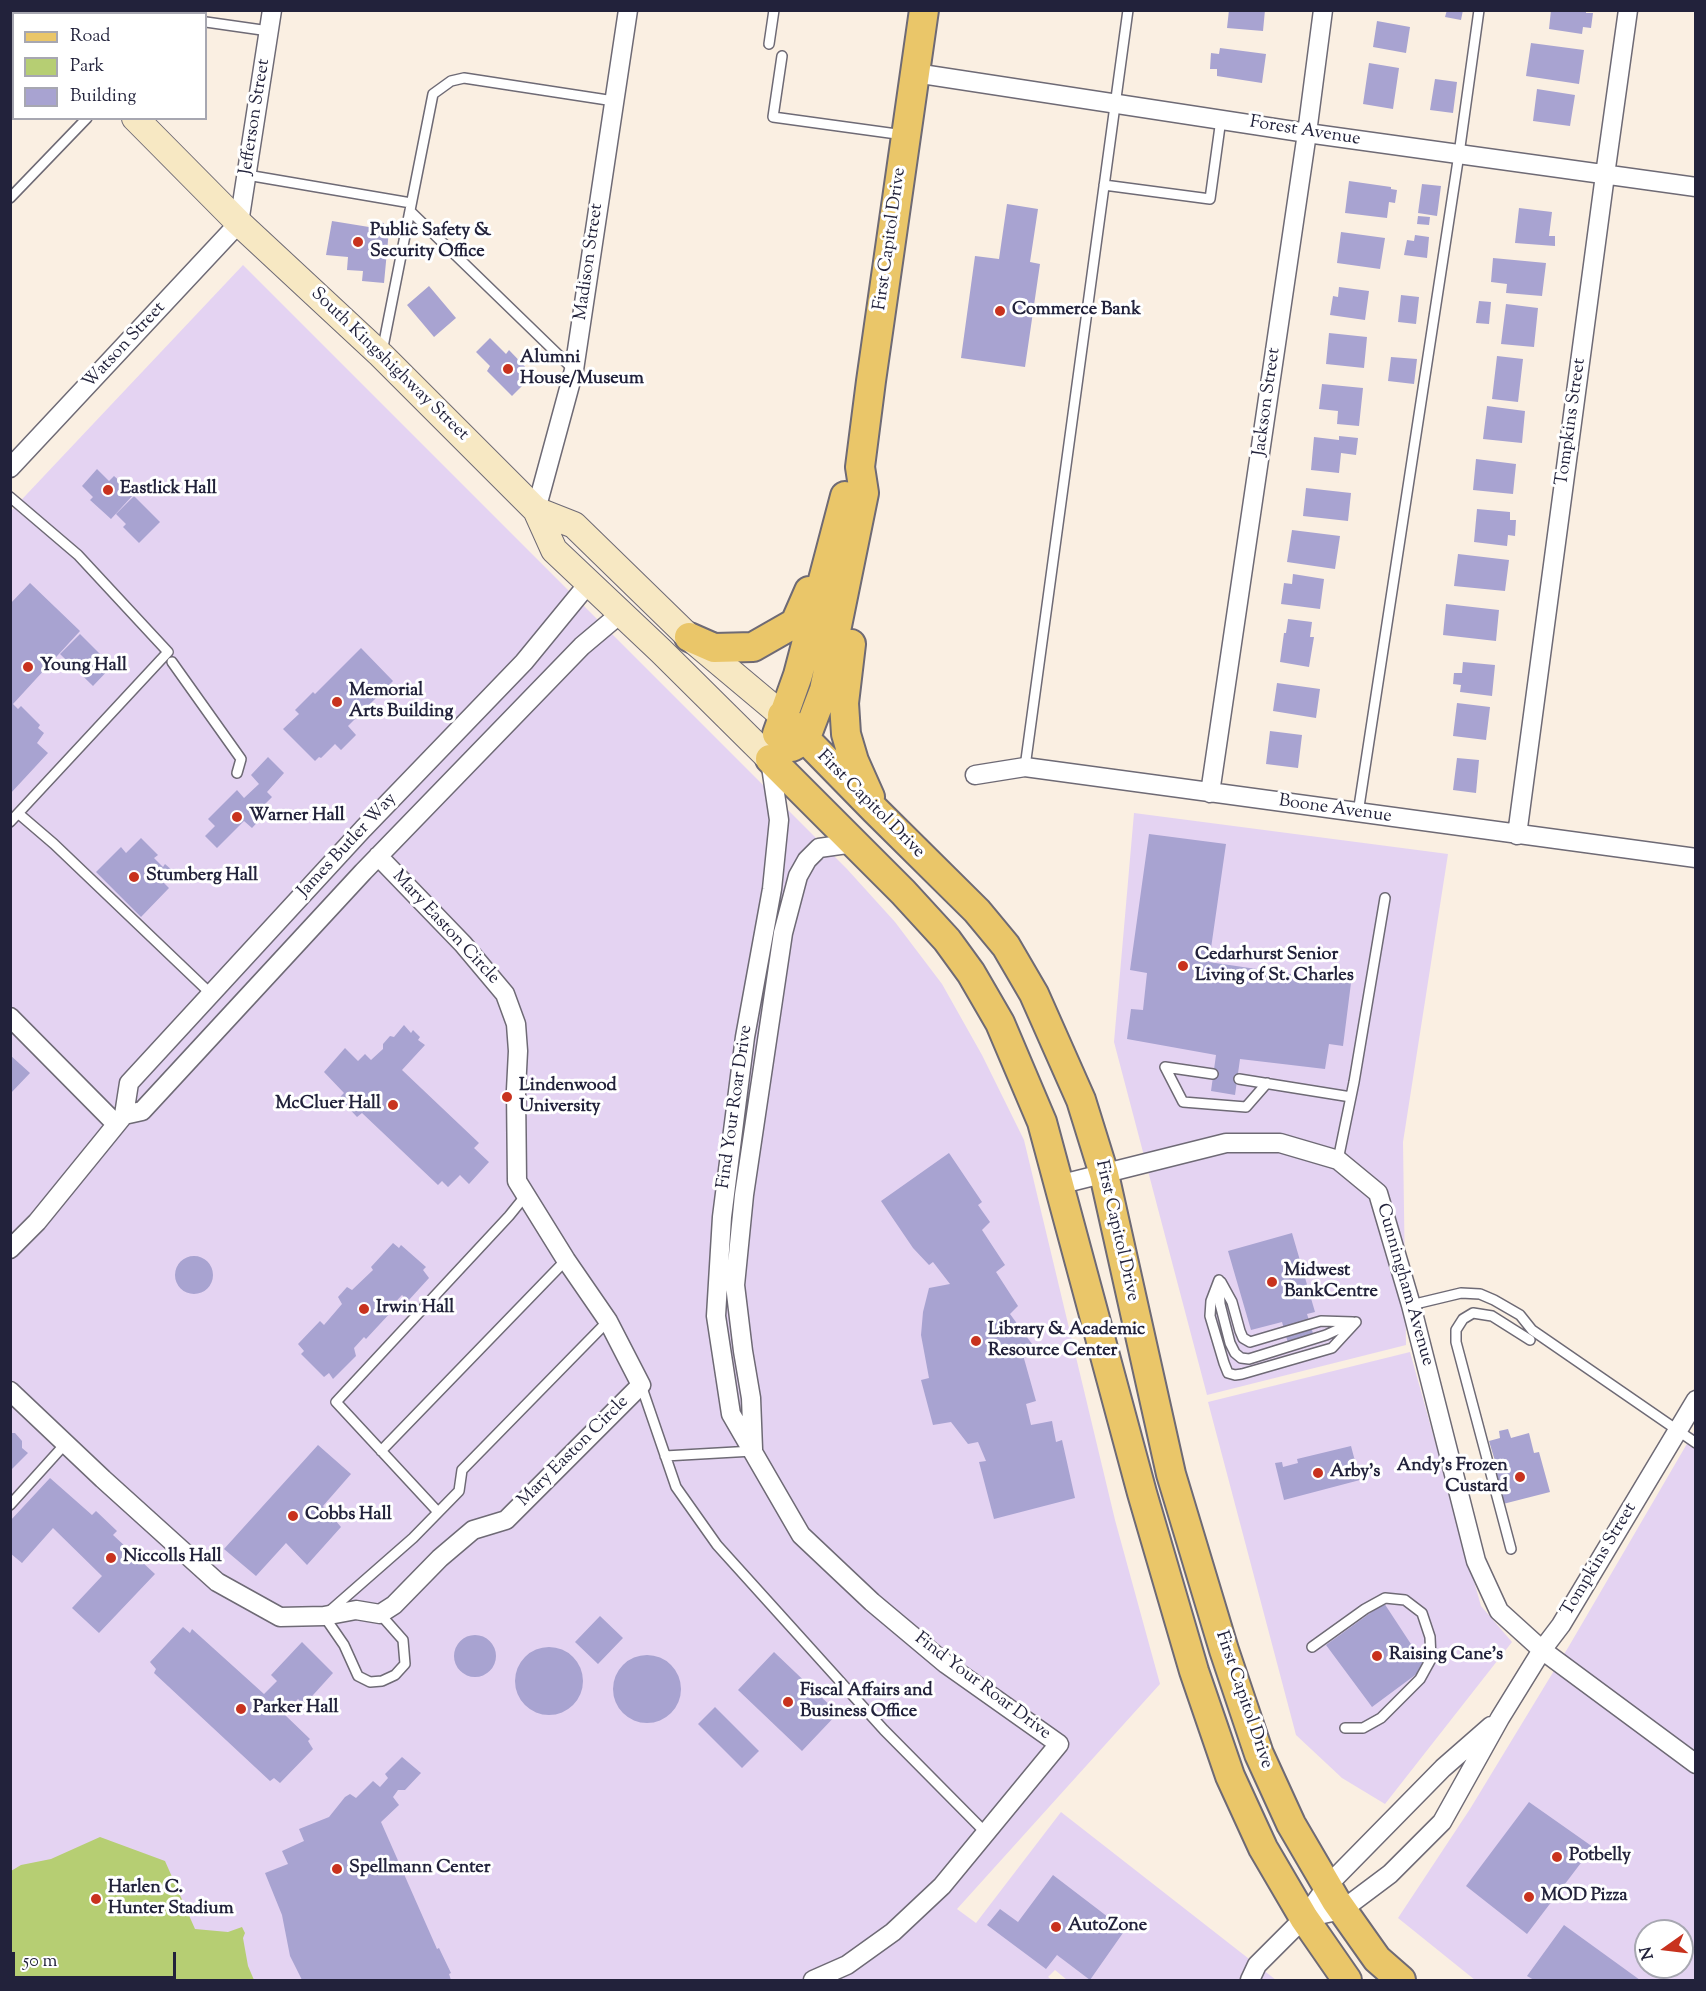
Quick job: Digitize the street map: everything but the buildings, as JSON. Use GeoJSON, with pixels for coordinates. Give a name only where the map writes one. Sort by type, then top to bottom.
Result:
{"type":"FeatureCollection","features":[{"type":"Feature","properties":{"kind":"main road","name":"First Capitol Drive"},"geometry":{"type":"LineString","coordinates":[[770,759],[805,740],[824,690],[862,480],[924,10]]}},
{"type":"Feature","properties":{"kind":"main road","name":"South Kingshighway Street"},"geometry":{"type":"LineString","coordinates":[[137,120],[239,223],[381,355],[536,510],[554,550],[661,651],[770,759]]}},
{"type":"Feature","properties":{"kind":"main road","name":"First Capitol Drive"},"geometry":{"type":"LineString","coordinates":[[770,759],[782,715],[798,675],[847,489],[862,480]]}},
{"type":"Feature","properties":{"kind":"main road"},"geometry":{"type":"LineString","coordinates":[[862,480],[869,534],[844,703],[846,734],[875,810]]}},
{"type":"Feature","properties":{"kind":"main road","name":"South Kingshighway Street"},"geometry":{"type":"LineString","coordinates":[[536,510],[574,525],[689,636],[782,715]]}},
{"type":"Feature","properties":{"kind":"main road"},"geometry":{"type":"LineString","coordinates":[[689,636],[714,648],[753,647],[795,623],[837,526]]}},
{"type":"Feature","properties":{"kind":"main road","name":"First Capitol Drive"},"geometry":{"type":"LineString","coordinates":[[782,715],[977,911],[1006,946],[1034,994],[1081,1100],[1104,1174],[1171,1474],[1224,1650],[1259,1754],[1291,1824],[1342,1910],[1377,1959],[1401,1980]]}},
{"type":"Feature","properties":{"kind":"main road","name":"First Capitol Drive"},"geometry":{"type":"LineString","coordinates":[[770,759],[903,892],[947,940],[971,973],[1000,1023],[1042,1122],[1142,1493],[1198,1681],[1230,1776],[1263,1848],[1304,1918],[1347,1980]]}},
{"type":"Feature","properties":{"kind":"street","name":"Jefferson Street"},"geometry":{"type":"LineString","coordinates":[[239,223],[272,10]]}},
{"type":"Feature","properties":{"kind":"street","name":"Madison Street"},"geometry":{"type":"LineString","coordinates":[[536,510],[574,370],[628,10]]}},
{"type":"Feature","properties":{"kind":"street","name":"Jackson Street"},"geometry":{"type":"LineString","coordinates":[[1210,793],[1323,10]]}},
{"type":"Feature","properties":{"kind":"street","name":"Tompkins Street"},"geometry":{"type":"LineString","coordinates":[[1517,835],[1628,10]]}},
{"type":"Feature","properties":{"kind":"street","name":"Forest Avenue"},"geometry":{"type":"LineString","coordinates":[[915,73],[1307,133],[1695,187]]}},
{"type":"Feature","properties":{"kind":"street","name":"Watson Street"},"geometry":{"type":"LineString","coordinates":[[10,468],[239,223]]}},
{"type":"Feature","properties":{"kind":"street","name":"James Butler Way"},"geometry":{"type":"LineString","coordinates":[[10,1249],[37,1222],[120,1120],[129,1083],[363,829],[524,662],[588,584]]}},
{"type":"Feature","properties":{"kind":"street","name":"James Butler Way"},"geometry":{"type":"LineString","coordinates":[[120,1120],[142,1111],[378,856],[582,646],[620,614]]}},
{"type":"Feature","properties":{"kind":"street","name":"Find Your Roar Drive"},"geometry":{"type":"LineString","coordinates":[[770,759],[779,807],[779,820],[772,889],[744,1037],[722,1217],[716,1316],[731,1414],[801,1535],[872,1602],[945,1664],[1059,1744],[942,1886],[893,1932],[847,1965],[813,1980]]}},
{"type":"Feature","properties":{"kind":"street","name":"Boone Avenue"},"geometry":{"type":"LineString","coordinates":[[975,776],[1025,766],[1695,858]]}},
{"type":"Feature","properties":{"kind":"street","name":"Find Your Roar Drive"},"geometry":{"type":"LineString","coordinates":[[753,1451],[751,1398],[735,1285],[744,1195],[774,987],[783,933],[798,876],[807,860],[819,848],[854,843]]}},
{"type":"Feature","properties":{"kind":"street","name":"Mary Easton Circle"},"geometry":{"type":"LineString","coordinates":[[378,856],[463,944],[505,994],[516,1024],[518,1051],[517,1181],[566,1260],[608,1321],[641,1385],[506,1520],[473,1530],[440,1558],[394,1605],[380,1614]]}},
{"type":"Feature","properties":{"kind":"street"},"geometry":{"type":"LineString","coordinates":[[10,1017],[120,1120]]}},
{"type":"Feature","properties":{"kind":"street","name":"Cunningham Avenue"},"geometry":{"type":"LineString","coordinates":[[1058,1185],[1226,1143],[1280,1143],[1338,1160],[1378,1193],[1411,1305],[1476,1560],[1498,1611],[1542,1650],[1695,1764]]}},
{"type":"Feature","properties":{"kind":"street"},"geometry":{"type":"LineString","coordinates":[[10,1391],[153,1526],[217,1582],[280,1617],[324,1616],[356,1610],[380,1614]]}},
{"type":"Feature","properties":{"kind":"street","name":"Tompkins Street"},"geometry":{"type":"LineString","coordinates":[[1304,1918],[1342,1910],[1390,1874],[1442,1822],[1500,1718],[1542,1650],[1561,1625],[1695,1401]]}},
{"type":"Feature","properties":{"kind":"street","name":"Tompkins Street"},"geometry":{"type":"LineString","coordinates":[[1250,1980],[1257,1965],[1304,1918],[1327,1886],[1443,1768],[1500,1718]]}},
{"type":"Feature","properties":{"kind":"lane"},"geometry":{"type":"LineString","coordinates":[[769,44],[774,10]]}},
{"type":"Feature","properties":{"kind":"lane"},"geometry":{"type":"LineString","coordinates":[[1025,766],[1128,10]]}},
{"type":"Feature","properties":{"kind":"lane"},"geometry":{"type":"LineString","coordinates":[[1358,813],[1479,10]]}},
{"type":"Feature","properties":{"kind":"lane"},"geometry":{"type":"LineString","coordinates":[[207,22],[269,31]]}},
{"type":"Feature","properties":{"kind":"lane"},"geometry":{"type":"LineString","coordinates":[[782,56],[773,117],[906,136]]}},
{"type":"Feature","properties":{"kind":"lane"},"geometry":{"type":"LineString","coordinates":[[381,355],[433,94],[451,81],[464,78],[614,101]]}},
{"type":"Feature","properties":{"kind":"lane"},"geometry":{"type":"LineString","coordinates":[[1104,185],[1210,199],[1221,119]]}},
{"type":"Feature","properties":{"kind":"lane"},"geometry":{"type":"LineString","coordinates":[[10,198],[85,120]]}},
{"type":"Feature","properties":{"kind":"lane"},"geometry":{"type":"LineString","coordinates":[[247,175],[411,207],[574,370]]}},
{"type":"Feature","properties":{"kind":"lane"},"geometry":{"type":"LineString","coordinates":[[10,496],[78,555],[168,652],[10,822]]}},
{"type":"Feature","properties":{"kind":"lane"},"geometry":{"type":"LineString","coordinates":[[172,662],[241,759],[237,773]]}},
{"type":"Feature","properties":{"kind":"lane"},"geometry":{"type":"LineString","coordinates":[[19,814],[210,993]]}},
{"type":"Feature","properties":{"kind":"lane"},"geometry":{"type":"LineString","coordinates":[[1338,1160],[1385,898]]}},
{"type":"Feature","properties":{"kind":"lane"},"geometry":{"type":"LineString","coordinates":[[1213,1074],[1165,1067],[1183,1102],[1246,1107],[1267,1083]]}},
{"type":"Feature","properties":{"kind":"lane"},"geometry":{"type":"LineString","coordinates":[[1239,1079],[1351,1097]]}},
{"type":"Feature","properties":{"kind":"lane"},"geometry":{"type":"LineString","coordinates":[[438,1512],[336,1402],[526,1195]]}},
{"type":"Feature","properties":{"kind":"lane"},"geometry":{"type":"LineString","coordinates":[[381,1451],[566,1260]]}},
{"type":"Feature","properties":{"kind":"lane"},"geometry":{"type":"LineString","coordinates":[[1220,1280],[1211,1301],[1210,1316],[1228,1373],[1235,1375],[1332,1348],[1356,1322]]}},
{"type":"Feature","properties":{"kind":"lane"},"geometry":{"type":"LineString","coordinates":[[1220,1280],[1220,1304],[1225,1323],[1235,1353],[1241,1358],[1249,1359],[1326,1335],[1356,1322]]}},
{"type":"Feature","properties":{"kind":"lane"},"geometry":{"type":"LineString","coordinates":[[1220,1280],[1232,1302],[1243,1338],[1250,1342],[1321,1321],[1356,1322]]}},
{"type":"Feature","properties":{"kind":"lane"},"geometry":{"type":"LineString","coordinates":[[1411,1305],[1461,1293],[1480,1294],[1520,1315],[1532,1330],[1695,1443]]}},
{"type":"Feature","properties":{"kind":"lane"},"geometry":{"type":"LineString","coordinates":[[1511,1549],[1456,1342],[1456,1330],[1463,1319],[1473,1313],[1492,1316],[1530,1340]]}},
{"type":"Feature","properties":{"kind":"lane"},"geometry":{"type":"LineString","coordinates":[[380,1614],[403,1641],[405,1664],[395,1675],[382,1681],[370,1682],[357,1676],[344,1645],[324,1616],[413,1538],[459,1491],[462,1470],[608,1321]]}},
{"type":"Feature","properties":{"kind":"lane"},"geometry":{"type":"LineString","coordinates":[[641,1385],[676,1487],[717,1545],[884,1730],[986,1833]]}},
{"type":"Feature","properties":{"kind":"lane"},"geometry":{"type":"LineString","coordinates":[[10,1505],[66,1443]]}},
{"type":"Feature","properties":{"kind":"lane"},"geometry":{"type":"LineString","coordinates":[[665,1456],[753,1451]]}},
{"type":"Feature","properties":{"kind":"lane"},"geometry":{"type":"LineString","coordinates":[[1312,1647],[1385,1598],[1405,1599],[1422,1613],[1430,1637],[1431,1659],[1420,1679],[1381,1718],[1363,1728],[1345,1728]]}},
{"type":"Feature","properties":{"kind":"shaded area","name":"Lindenwood University"},"geometry":{"type":"Polygon","coordinates":[[[243,265],[847,869],[895,922],[942,984],[982,1055],[1024,1140],[1115,1520],[1160,1684],[957,1909],[976,1923],[1061,1812],[1276,1980],[1067,1980],[1055,1970],[1048,1977],[1052,1980],[11,1980],[10,512],[243,265]]]}},
{"type":"Feature","properties":{"kind":"shaded area"},"geometry":{"type":"Polygon","coordinates":[[[1134,813],[1448,854],[1403,1142],[1406,1345],[1207,1395],[1114,1042],[1134,813]]]}},
{"type":"Feature","properties":{"kind":"shaded area"},"geometry":{"type":"Polygon","coordinates":[[[1410,1352],[1481,1606],[1512,1642],[1385,1804],[1342,1778],[1296,1735],[1208,1402],[1410,1352]]]}},
{"type":"Feature","properties":{"kind":"shaded area"},"geometry":{"type":"Polygon","coordinates":[[[1695,1430],[1695,1980],[1475,1980],[1398,1918],[1470,1809],[1569,1646],[1695,1430]]]}},
{"type":"Feature","properties":{"kind":"green space","name":"Harlen C. Hunter Stadium"},"geometry":{"type":"Polygon","coordinates":[[[100,1837],[165,1861],[195,1929],[228,1932],[242,1927],[245,1933],[243,1938],[248,1966],[254,1980],[11,1980],[11,1871],[21,1865],[51,1859],[100,1837]]]}},
{"type":"Feature","properties":{"kind":"place","name":"Public Safety & Security Office"},"geometry":{"type":"Point","coordinates":[358,242]}},
{"type":"Feature","properties":{"kind":"place","name":"Commerce Bank"},"geometry":{"type":"Point","coordinates":[1000,311]}},
{"type":"Feature","properties":{"kind":"place","name":"Alumni House/Museum"},"geometry":{"type":"Point","coordinates":[508,369]}},
{"type":"Feature","properties":{"kind":"place","name":"Eastlick Hall"},"geometry":{"type":"Point","coordinates":[108,490]}},
{"type":"Feature","properties":{"kind":"place","name":"Young Hall"},"geometry":{"type":"Point","coordinates":[28,667]}},
{"type":"Feature","properties":{"kind":"place","name":"Memorial Arts Building"},"geometry":{"type":"Point","coordinates":[337,702]}},
{"type":"Feature","properties":{"kind":"place","name":"Warner Hall"},"geometry":{"type":"Point","coordinates":[237,817]}},
{"type":"Feature","properties":{"kind":"place","name":"Stumberg Hall"},"geometry":{"type":"Point","coordinates":[134,877]}},
{"type":"Feature","properties":{"kind":"place","name":"Cedarhurst Senior Living of St. Charles"},"geometry":{"type":"Point","coordinates":[1183,966]}},
{"type":"Feature","properties":{"kind":"place","name":"Lindenwood University"},"geometry":{"type":"Point","coordinates":[507,1097]}},
{"type":"Feature","properties":{"kind":"place","name":"McCluer Hall"},"geometry":{"type":"Point","coordinates":[393,1105]}},
{"type":"Feature","properties":{"kind":"place","name":"Midwest BankCentre"},"geometry":{"type":"Point","coordinates":[1272,1282]}},
{"type":"Feature","properties":{"kind":"place","name":"Irwin Hall"},"geometry":{"type":"Point","coordinates":[364,1309]}},
{"type":"Feature","properties":{"kind":"place","name":"Library & Academic Resource Center"},"geometry":{"type":"Point","coordinates":[976,1341]}},
{"type":"Feature","properties":{"kind":"place","name":"Arby's"},"geometry":{"type":"Point","coordinates":[1318,1473]}},
{"type":"Feature","properties":{"kind":"place","name":"Andy's Frozen Custard"},"geometry":{"type":"Point","coordinates":[1520,1477]}},
{"type":"Feature","properties":{"kind":"place","name":"Cobbs Hall"},"geometry":{"type":"Point","coordinates":[293,1516]}},
{"type":"Feature","properties":{"kind":"place","name":"Niccolls Hall"},"geometry":{"type":"Point","coordinates":[111,1558]}},
{"type":"Feature","properties":{"kind":"place","name":"Raising Cane's"},"geometry":{"type":"Point","coordinates":[1377,1656]}},
{"type":"Feature","properties":{"kind":"place","name":"Fiscal Affairs and Business Office"},"geometry":{"type":"Point","coordinates":[788,1702]}},
{"type":"Feature","properties":{"kind":"place","name":"Parker Hall"},"geometry":{"type":"Point","coordinates":[241,1709]}},
{"type":"Feature","properties":{"kind":"place","name":"Potbelly"},"geometry":{"type":"Point","coordinates":[1557,1857]}},
{"type":"Feature","properties":{"kind":"place","name":"Spellmann Center"},"geometry":{"type":"Point","coordinates":[337,1869]}},
{"type":"Feature","properties":{"kind":"place","name":"MOD Pizza"},"geometry":{"type":"Point","coordinates":[1529,1897]}},
{"type":"Feature","properties":{"kind":"place","name":"Harlen C. Hunter Stadium"},"geometry":{"type":"Point","coordinates":[96,1899]}},
{"type":"Feature","properties":{"kind":"place","name":"AutoZone"},"geometry":{"type":"Point","coordinates":[1056,1927]}}]}
